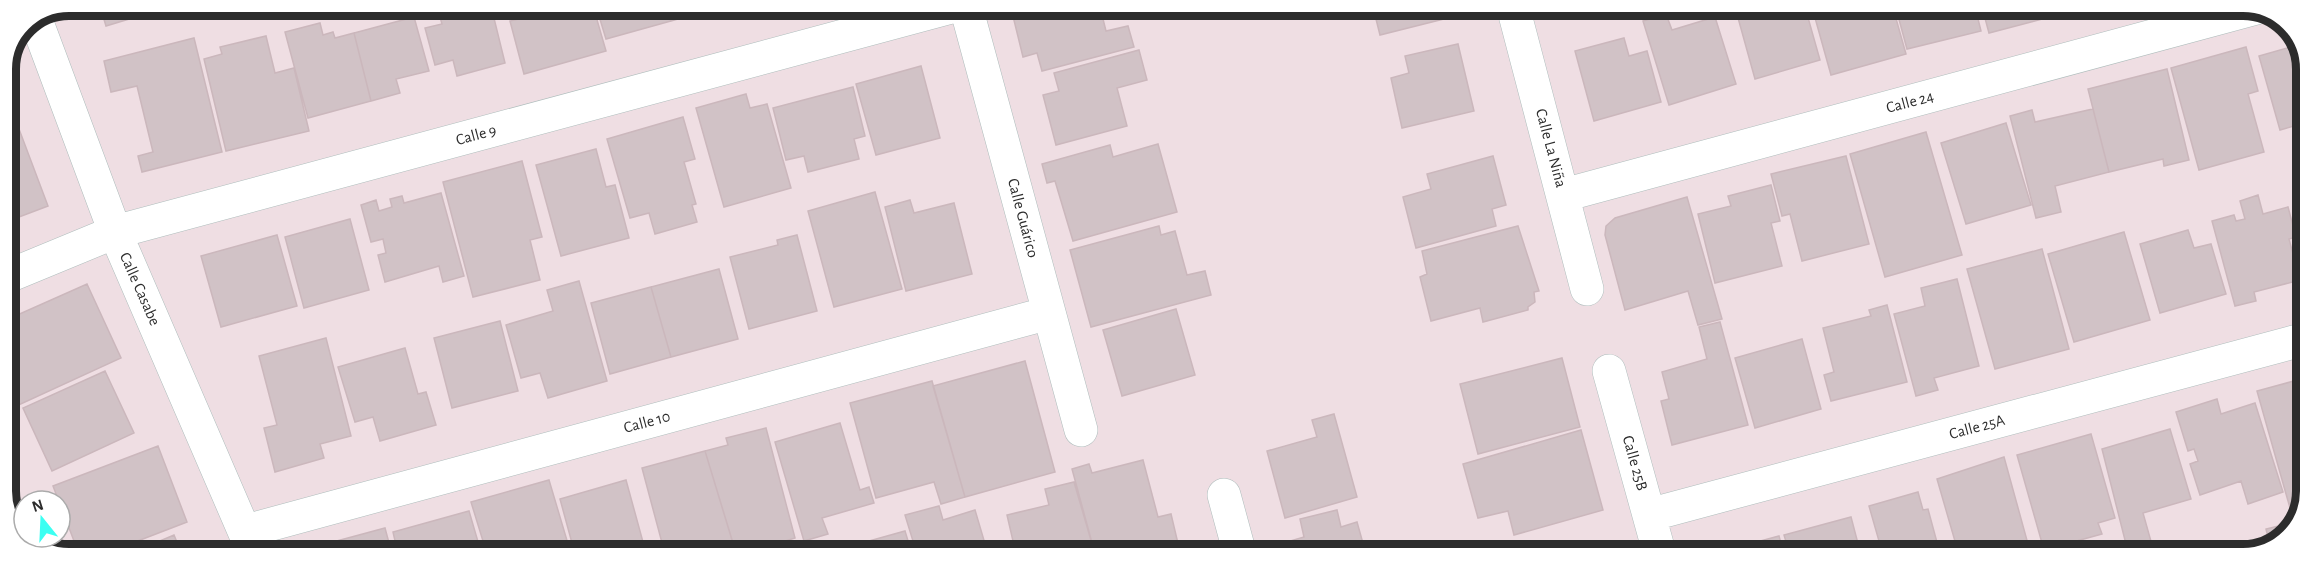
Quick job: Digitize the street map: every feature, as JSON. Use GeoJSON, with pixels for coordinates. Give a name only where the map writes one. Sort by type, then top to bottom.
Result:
{"type":"FeatureCollection","features":[{"type":"Feature","properties":{"kind":"street","name":"Calle 9"},"geometry":{"type":"LineString","coordinates":[[16,273],[115,232],[914,16]]}},
{"type":"Feature","properties":{"kind":"street","name":"Calle Guárico"},"geometry":{"type":"LineString","coordinates":[[968,16],[1081,430]]}},
{"type":"Feature","properties":{"kind":"street","name":"Calle La Niña"},"geometry":{"type":"LineString","coordinates":[[1515,16],[1587,289]]}},
{"type":"Feature","properties":{"kind":"street","name":"Calle 24"},"geometry":{"type":"LineString","coordinates":[[1564,195],[2226,16]]}},
{"type":"Feature","properties":{"kind":"street","name":"Calle Casabe"},"geometry":{"type":"LineString","coordinates":[[38,26],[115,232],[250,542]]}},
{"type":"Feature","properties":{"kind":"street","name":"Calle 10"},"geometry":{"type":"LineString","coordinates":[[250,542],[1049,313]]}},
{"type":"Feature","properties":{"kind":"street","name":"Calle 25A"},"geometry":{"type":"LineString","coordinates":[[1649,515],[2296,342]]}},
{"type":"Feature","properties":{"kind":"street","name":"Calle 25B"},"geometry":{"type":"LineString","coordinates":[[1609,371],[1657,544]]}},
{"type":"Feature","properties":{"kind":"street"},"geometry":{"type":"LineString","coordinates":[[1224,495],[1237,544]]}},
{"type":"Feature","properties":{"kind":"building"},"geometry":{"type":"Polygon","coordinates":[[[103,16],[139,16],[106,26],[103,16]]]}},
{"type":"Feature","properties":{"kind":"building"},"geometry":{"type":"Polygon","coordinates":[[[440,16],[493,16],[505,63],[457,76],[453,60],[435,65],[425,28],[442,24],[440,16]]]}},
{"type":"Feature","properties":{"kind":"building"},"geometry":{"type":"Polygon","coordinates":[[[522,16],[596,16],[606,51],[524,74],[510,21],[523,18],[522,16]]]}},
{"type":"Feature","properties":{"kind":"building"},"geometry":{"type":"Polygon","coordinates":[[[599,16],[670,16],[671,21],[606,39],[599,16]]]}},
{"type":"Feature","properties":{"kind":"building"},"geometry":{"type":"Polygon","coordinates":[[[670,16],[688,16],[671,21],[670,16]]]}},
{"type":"Feature","properties":{"kind":"building"},"geometry":{"type":"Polygon","coordinates":[[[1013,16],[1102,16],[1106,31],[1128,26],[1134,47],[1042,71],[1037,53],[1023,57],[1013,16]]]}},
{"type":"Feature","properties":{"kind":"building"},"geometry":{"type":"Polygon","coordinates":[[[1375,16],[1452,17],[1380,35],[1375,16]]]}},
{"type":"Feature","properties":{"kind":"building"},"geometry":{"type":"Polygon","coordinates":[[[1667,16],[1672,30],[1715,17],[1736,84],[1669,105],[1643,21],[1667,16]]]}},
{"type":"Feature","properties":{"kind":"building"},"geometry":{"type":"Polygon","coordinates":[[[1738,16],[1808,16],[1820,60],[1755,79],[1738,16]]]}},
{"type":"Feature","properties":{"kind":"building"},"geometry":{"type":"Polygon","coordinates":[[[1815,16],[1883,16],[1884,19],[1895,16],[1906,54],[1831,75],[1815,16]]]}},
{"type":"Feature","properties":{"kind":"building"},"geometry":{"type":"Polygon","coordinates":[[[1898,16],[1977,16],[1981,31],[1907,49],[1898,16]]]}},
{"type":"Feature","properties":{"kind":"building"},"geometry":{"type":"Polygon","coordinates":[[[1984,16],[2054,16],[1989,33],[1984,16]]]}},
{"type":"Feature","properties":{"kind":"building"},"geometry":{"type":"Polygon","coordinates":[[[414,17],[429,71],[396,79],[400,93],[371,101],[354,33],[414,17]]]}},
{"type":"Feature","properties":{"kind":"building"},"geometry":{"type":"Polygon","coordinates":[[[320,23],[323,35],[333,32],[335,38],[354,33],[371,101],[308,118],[285,32],[320,23]]]}},
{"type":"Feature","properties":{"kind":"building"},"geometry":{"type":"Polygon","coordinates":[[[266,36],[275,73],[294,68],[309,131],[226,151],[204,59],[222,54],[220,47],[266,36]]]}},
{"type":"Feature","properties":{"kind":"building"},"geometry":{"type":"Polygon","coordinates":[[[194,38],[222,152],[142,172],[138,156],[153,152],[137,86],[111,92],[104,61],[194,38]]]}},
{"type":"Feature","properties":{"kind":"building"},"geometry":{"type":"Polygon","coordinates":[[[1624,38],[1629,56],[1647,51],[1661,102],[1594,121],[1575,51],[1624,38]]]}},
{"type":"Feature","properties":{"kind":"building"},"geometry":{"type":"Polygon","coordinates":[[[1458,44],[1474,111],[1402,128],[1391,78],[1409,73],[1405,56],[1458,44]]]}},
{"type":"Feature","properties":{"kind":"building"},"geometry":{"type":"Polygon","coordinates":[[[2246,47],[2258,91],[2248,94],[2264,152],[2199,170],[2171,68],[2246,47]]]}},
{"type":"Feature","properties":{"kind":"building"},"geometry":{"type":"Polygon","coordinates":[[[2290,47],[2295,66],[2295,126],[2280,130],[2259,56],[2290,47]]]}},
{"type":"Feature","properties":{"kind":"building"},"geometry":{"type":"Polygon","coordinates":[[[1139,50],[1147,80],[1117,88],[1127,126],[1056,145],[1043,95],[1059,91],[1054,73],[1139,50]]]}},
{"type":"Feature","properties":{"kind":"building"},"geometry":{"type":"Polygon","coordinates":[[[921,66],[940,138],[876,155],[856,84],[921,66]]]}},
{"type":"Feature","properties":{"kind":"building"},"geometry":{"type":"Polygon","coordinates":[[[2167,69],[2189,160],[2164,166],[2163,159],[2109,172],[2088,89],[2167,69]]]}},
{"type":"Feature","properties":{"kind":"building"},"geometry":{"type":"Polygon","coordinates":[[[853,87],[865,136],[854,139],[859,159],[808,172],[804,156],[786,160],[773,108],[853,87]]]}},
{"type":"Feature","properties":{"kind":"building"},"geometry":{"type":"Polygon","coordinates":[[[746,94],[750,108],[767,104],[791,188],[724,207],[696,108],[746,94]]]}},
{"type":"Feature","properties":{"kind":"building"},"geometry":{"type":"Polygon","coordinates":[[[2093,109],[2109,172],[2055,186],[2061,212],[2036,218],[2010,116],[2032,110],[2035,122],[2093,109]]]}},
{"type":"Feature","properties":{"kind":"building"},"geometry":{"type":"Polygon","coordinates":[[[683,117],[695,159],[684,162],[696,204],[692,205],[697,222],[655,234],[649,213],[630,218],[607,139],[683,117]]]}},
{"type":"Feature","properties":{"kind":"building"},"geometry":{"type":"Polygon","coordinates":[[[2006,123],[2031,205],[1966,224],[1941,143],[2006,123]]]}},
{"type":"Feature","properties":{"kind":"building"},"geometry":{"type":"Polygon","coordinates":[[[19,129],[48,206],[16,218],[16,130],[19,129]]]}},
{"type":"Feature","properties":{"kind":"building"},"geometry":{"type":"Polygon","coordinates":[[[1926,132],[1962,255],[1885,277],[1850,154],[1926,132]]]}},
{"type":"Feature","properties":{"kind":"building"},"geometry":{"type":"Polygon","coordinates":[[[1158,144],[1177,212],[1073,241],[1055,181],[1047,183],[1042,164],[1110,145],[1113,157],[1158,144]]]}},
{"type":"Feature","properties":{"kind":"building"},"geometry":{"type":"Polygon","coordinates":[[[596,149],[606,187],[615,185],[629,238],[561,256],[536,165],[596,149]]]}},
{"type":"Feature","properties":{"kind":"building"},"geometry":{"type":"Polygon","coordinates":[[[1493,156],[1506,205],[1492,209],[1496,226],[1416,248],[1403,197],[1431,189],[1427,174],[1493,156]]]}},
{"type":"Feature","properties":{"kind":"building"},"geometry":{"type":"Polygon","coordinates":[[[1846,156],[1869,244],[1802,261],[1790,214],[1782,216],[1771,174],[1846,156]]]}},
{"type":"Feature","properties":{"kind":"building"},"geometry":{"type":"Polygon","coordinates":[[[522,161],[542,237],[530,240],[540,280],[473,297],[443,182],[522,161]]]}},
{"type":"Feature","properties":{"kind":"building"},"geometry":{"type":"Polygon","coordinates":[[[1771,185],[1780,221],[1771,223],[1782,266],[1715,283],[1698,214],[1731,206],[1728,196],[1771,185]]]}},
{"type":"Feature","properties":{"kind":"building"},"geometry":{"type":"Polygon","coordinates":[[[875,192],[902,289],[834,307],[808,211],[875,192]]]}},
{"type":"Feature","properties":{"kind":"building"},"geometry":{"type":"Polygon","coordinates":[[[441,193],[464,276],[443,282],[439,266],[385,282],[378,255],[386,253],[383,239],[371,242],[361,205],[376,200],[379,211],[392,207],[390,199],[402,196],[404,203],[441,193]]]}},
{"type":"Feature","properties":{"kind":"building"},"geometry":{"type":"Polygon","coordinates":[[[2258,195],[2263,214],[2288,207],[2295,235],[2295,237],[2289,239],[2295,263],[2296,281],[2254,292],[2256,301],[2235,306],[2212,221],[2234,215],[2236,221],[2245,219],[2240,201],[2258,195]]]}},
{"type":"Feature","properties":{"kind":"building"},"geometry":{"type":"Polygon","coordinates":[[[1687,197],[1722,319],[1698,325],[1688,291],[1625,310],[1605,235],[1606,226],[1615,218],[1687,197]]]}},
{"type":"Feature","properties":{"kind":"building"},"geometry":{"type":"Polygon","coordinates":[[[910,200],[914,213],[954,203],[972,274],[906,291],[885,207],[910,200]]]}},
{"type":"Feature","properties":{"kind":"building"},"geometry":{"type":"Polygon","coordinates":[[[350,219],[369,290],[304,308],[285,237],[350,219]]]}},
{"type":"Feature","properties":{"kind":"building"},"geometry":{"type":"Polygon","coordinates":[[[1159,226],[1161,235],[1175,231],[1187,275],[1205,271],[1211,295],[1091,327],[1070,250],[1159,226]]]}},
{"type":"Feature","properties":{"kind":"building"},"geometry":{"type":"Polygon","coordinates":[[[1518,226],[1539,291],[1534,292],[1535,302],[1528,307],[1528,310],[1483,322],[1480,308],[1431,321],[1420,277],[1427,274],[1422,251],[1518,226]]]}},
{"type":"Feature","properties":{"kind":"building"},"geometry":{"type":"Polygon","coordinates":[[[2188,230],[2194,248],[2211,244],[2226,294],[2160,313],[2140,244],[2188,230]]]}},
{"type":"Feature","properties":{"kind":"building"},"geometry":{"type":"Polygon","coordinates":[[[2124,232],[2150,320],[2074,342],[2048,254],[2124,232]]]}},
{"type":"Feature","properties":{"kind":"building"},"geometry":{"type":"Polygon","coordinates":[[[277,235],[297,306],[221,327],[201,256],[277,235]]]}},
{"type":"Feature","properties":{"kind":"building"},"geometry":{"type":"Polygon","coordinates":[[[797,235],[817,311],[749,329],[730,257],[778,245],[777,240],[797,235]]]}},
{"type":"Feature","properties":{"kind":"building"},"geometry":{"type":"Polygon","coordinates":[[[2042,249],[2069,349],[1995,369],[1967,269],[2042,249]]]}},
{"type":"Feature","properties":{"kind":"building"},"geometry":{"type":"Polygon","coordinates":[[[719,269],[738,339],[671,357],[651,287],[719,269]]]}},
{"type":"Feature","properties":{"kind":"building"},"geometry":{"type":"Polygon","coordinates":[[[1957,279],[1979,366],[1934,378],[1938,390],[1916,396],[1894,314],[1925,306],[1921,288],[1957,279]]]}},
{"type":"Feature","properties":{"kind":"building"},"geometry":{"type":"Polygon","coordinates":[[[579,281],[607,381],[548,398],[540,373],[521,378],[506,325],[553,311],[547,290],[579,281]]]}},
{"type":"Feature","properties":{"kind":"building"},"geometry":{"type":"Polygon","coordinates":[[[87,284],[121,358],[17,406],[17,315],[87,284]]]}},
{"type":"Feature","properties":{"kind":"building"},"geometry":{"type":"Polygon","coordinates":[[[651,287],[671,357],[610,374],[591,303],[651,287]]]}},
{"type":"Feature","properties":{"kind":"building"},"geometry":{"type":"Polygon","coordinates":[[[1887,305],[1907,382],[1831,401],[1824,375],[1834,372],[1823,328],[1871,316],[1869,310],[1887,305]]]}},
{"type":"Feature","properties":{"kind":"building"},"geometry":{"type":"Polygon","coordinates":[[[1176,309],[1195,375],[1122,396],[1103,330],[1176,309]]]}},
{"type":"Feature","properties":{"kind":"building"},"geometry":{"type":"Polygon","coordinates":[[[500,321],[518,391],[452,408],[434,338],[500,321]]]}},
{"type":"Feature","properties":{"kind":"building"},"geometry":{"type":"Polygon","coordinates":[[[1720,322],[1748,425],[1672,445],[1661,401],[1669,399],[1662,372],[1707,359],[1699,327],[1720,322]]]}},
{"type":"Feature","properties":{"kind":"building"},"geometry":{"type":"Polygon","coordinates":[[[326,338],[351,436],[320,444],[324,458],[275,472],[264,428],[277,425],[259,356],[326,338]]]}},
{"type":"Feature","properties":{"kind":"building"},"geometry":{"type":"Polygon","coordinates":[[[1802,339],[1821,409],[1755,428],[1735,358],[1802,339]]]}},
{"type":"Feature","properties":{"kind":"building"},"geometry":{"type":"Polygon","coordinates":[[[405,348],[418,394],[426,392],[436,425],[380,441],[373,417],[355,422],[338,367],[405,348]]]}},
{"type":"Feature","properties":{"kind":"building"},"geometry":{"type":"Polygon","coordinates":[[[1562,358],[1580,427],[1478,454],[1460,384],[1562,358]]]}},
{"type":"Feature","properties":{"kind":"building"},"geometry":{"type":"Polygon","coordinates":[[[1025,361],[1055,472],[965,497],[933,386],[1025,361]]]}},
{"type":"Feature","properties":{"kind":"building"},"geometry":{"type":"Polygon","coordinates":[[[105,371],[134,433],[52,471],[23,408],[105,371]]]}},
{"type":"Feature","properties":{"kind":"building"},"geometry":{"type":"Polygon","coordinates":[[[932,381],[965,497],[941,504],[934,482],[876,498],[850,403],[932,381]]]}},
{"type":"Feature","properties":{"kind":"building"},"geometry":{"type":"Polygon","coordinates":[[[2296,381],[2296,492],[2293,507],[2290,508],[2257,391],[2296,381]]]}},
{"type":"Feature","properties":{"kind":"building"},"geometry":{"type":"Polygon","coordinates":[[[2217,399],[2221,414],[2255,403],[2283,492],[2248,504],[2241,481],[2200,495],[2190,464],[2198,461],[2194,449],[2188,451],[2176,412],[2217,399]]]}},
{"type":"Feature","properties":{"kind":"building"},"geometry":{"type":"Polygon","coordinates":[[[1334,414],[1357,497],[1285,518],[1267,451],[1317,437],[1312,420],[1334,414]]]}},
{"type":"Feature","properties":{"kind":"building"},"geometry":{"type":"Polygon","coordinates":[[[840,423],[860,490],[869,487],[874,503],[822,518],[828,534],[804,541],[775,442],[840,423]]]}},
{"type":"Feature","properties":{"kind":"building"},"geometry":{"type":"Polygon","coordinates":[[[766,428],[795,538],[779,544],[733,544],[705,451],[728,445],[726,438],[766,428]]]}},
{"type":"Feature","properties":{"kind":"building"},"geometry":{"type":"Polygon","coordinates":[[[2170,429],[2191,499],[2143,513],[2152,544],[2126,544],[2102,449],[2170,429]]]}},
{"type":"Feature","properties":{"kind":"building"},"geometry":{"type":"Polygon","coordinates":[[[1581,430],[1603,510],[1514,535],[1508,511],[1478,518],[1463,464],[1581,430]]]}},
{"type":"Feature","properties":{"kind":"building"},"geometry":{"type":"Polygon","coordinates":[[[2091,434],[2115,518],[2098,523],[2102,534],[2066,544],[2042,544],[2017,455],[2091,434]]]}},
{"type":"Feature","properties":{"kind":"building"},"geometry":{"type":"Polygon","coordinates":[[[158,446],[187,522],[130,544],[75,544],[72,536],[72,489],[54,489],[53,486],[158,446]]]}},
{"type":"Feature","properties":{"kind":"building"},"geometry":{"type":"Polygon","coordinates":[[[705,451],[733,543],[662,544],[642,468],[705,451]]]}},
{"type":"Feature","properties":{"kind":"building"},"geometry":{"type":"Polygon","coordinates":[[[2004,457],[2028,544],[1956,544],[1937,479],[2004,457]]]}},
{"type":"Feature","properties":{"kind":"building"},"geometry":{"type":"Polygon","coordinates":[[[1143,460],[1158,517],[1171,514],[1178,544],[1092,544],[1072,469],[1089,464],[1092,473],[1143,460]]]}},
{"type":"Feature","properties":{"kind":"building"},"geometry":{"type":"Polygon","coordinates":[[[549,480],[568,544],[484,544],[471,502],[549,480]]]}},
{"type":"Feature","properties":{"kind":"building"},"geometry":{"type":"Polygon","coordinates":[[[626,480],[644,544],[572,544],[560,499],[626,480]]]}},
{"type":"Feature","properties":{"kind":"building"},"geometry":{"type":"Polygon","coordinates":[[[1074,482],[1092,544],[1014,544],[1007,515],[1049,505],[1045,489],[1074,482]]]}},
{"type":"Feature","properties":{"kind":"building"},"geometry":{"type":"Polygon","coordinates":[[[1918,492],[1923,510],[1928,509],[1937,544],[1880,544],[1869,506],[1918,492]]]}},
{"type":"Feature","properties":{"kind":"building"},"geometry":{"type":"Polygon","coordinates":[[[939,506],[943,520],[975,510],[985,544],[914,544],[905,515],[939,506]]]}},
{"type":"Feature","properties":{"kind":"building"},"geometry":{"type":"Polygon","coordinates":[[[1337,510],[1341,527],[1357,522],[1363,544],[1288,544],[1287,542],[1304,537],[1300,519],[1337,510]]]}},
{"type":"Feature","properties":{"kind":"building"},"geometry":{"type":"Polygon","coordinates":[[[469,511],[479,544],[396,544],[393,532],[469,511]]]}},
{"type":"Feature","properties":{"kind":"building"},"geometry":{"type":"Polygon","coordinates":[[[1851,517],[1858,544],[1787,544],[1784,535],[1851,517]]]}},
{"type":"Feature","properties":{"kind":"building"},"geometry":{"type":"Polygon","coordinates":[[[2283,525],[2268,538],[2266,529],[2283,525]]]}},
{"type":"Feature","properties":{"kind":"building"},"geometry":{"type":"Polygon","coordinates":[[[385,528],[389,544],[326,544],[385,528]]]}},
{"type":"Feature","properties":{"kind":"building"},"geometry":{"type":"Polygon","coordinates":[[[905,531],[909,544],[870,544],[869,541],[905,531]]]}},
{"type":"Feature","properties":{"kind":"building"},"geometry":{"type":"Polygon","coordinates":[[[174,535],[178,544],[153,544],[174,535]]]}},
{"type":"Feature","properties":{"kind":"building"},"geometry":{"type":"Polygon","coordinates":[[[1779,536],[1781,544],[1750,544],[1779,536]]]}}]}
